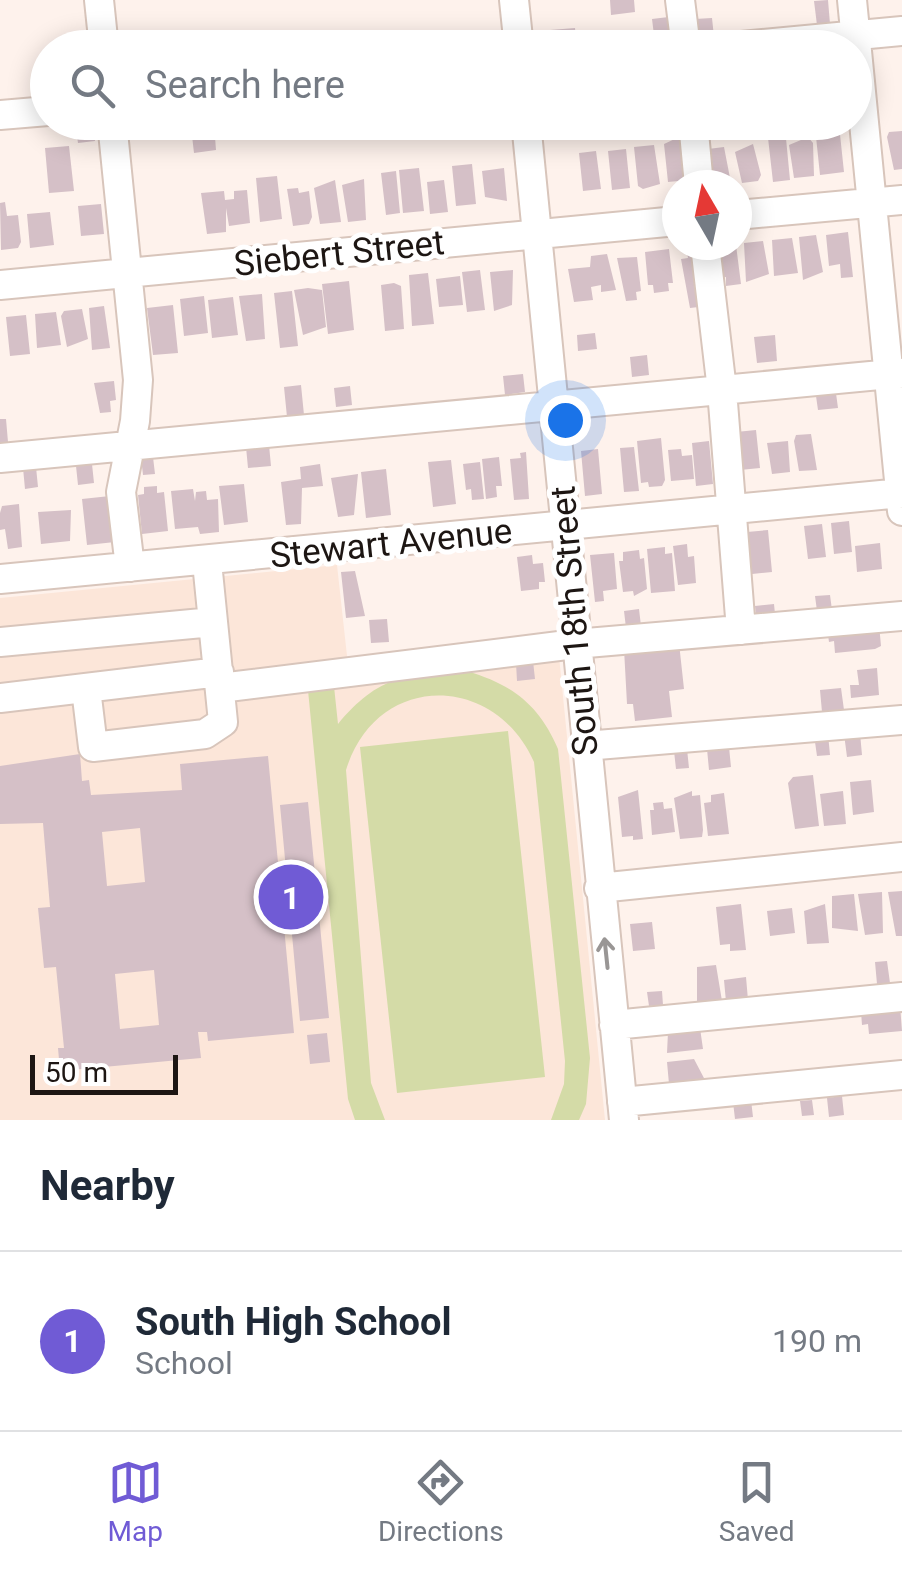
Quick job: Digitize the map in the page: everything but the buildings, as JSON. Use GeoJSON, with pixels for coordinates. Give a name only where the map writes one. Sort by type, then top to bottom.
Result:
{"type":"FeatureCollection","features":[{"type":"Feature","properties":{"kind":"street"},"geometry":{"type":"LineString","coordinates":[[99,0],[102,30]]}},
{"type":"Feature","properties":{"kind":"street"},"geometry":{"type":"LineString","coordinates":[[514,0],[517,30]]}},
{"type":"Feature","properties":{"kind":"street"},"geometry":{"type":"LineString","coordinates":[[680,0],[684,30]]}},
{"type":"Feature","properties":{"kind":"street"},"geometry":{"type":"LineString","coordinates":[[852,0],[855,30]]}},
{"type":"Feature","properties":{"kind":"street"},"geometry":{"type":"LineString","coordinates":[[872,34],[902,31]]}},
{"type":"Feature","properties":{"kind":"street"},"geometry":{"type":"LineString","coordinates":[[0,115],[30,112]]}},
{"type":"Feature","properties":{"kind":"street"},"geometry":{"type":"LineString","coordinates":[[114,140],[138,380],[121,492],[130,566]]}},
{"type":"Feature","properties":{"kind":"street","name":"South 18th Street"},"geometry":{"type":"LineString","coordinates":[[528,140],[623,1111]]}},
{"type":"Feature","properties":{"kind":"street"},"geometry":{"type":"LineString","coordinates":[[695,140],[698,170]]}},
{"type":"Feature","properties":{"kind":"street"},"geometry":{"type":"LineString","coordinates":[[867,140],[895,374],[901,499]]}},
{"type":"Feature","properties":{"kind":"street"},"geometry":{"type":"LineString","coordinates":[[752,215],[902,200]]}},
{"type":"Feature","properties":{"kind":"street","name":"Siebert Street"},"geometry":{"type":"LineString","coordinates":[[0,285],[662,222]]}},
{"type":"Feature","properties":{"kind":"street"},"geometry":{"type":"LineString","coordinates":[[707,260],[722,390],[741,630]]}},
{"type":"Feature","properties":{"kind":"street"},"geometry":{"type":"LineString","coordinates":[[0,458],[895,374]]}},
{"type":"Feature","properties":{"kind":"street","name":"Stewart Avenue"},"geometry":{"type":"LineString","coordinates":[[0,579],[730,510],[901,499]]}},
{"type":"Feature","properties":{"kind":"street"},"geometry":{"type":"LineString","coordinates":[[86,689],[93,746],[205,734],[223,722],[206,562]]}},
{"type":"Feature","properties":{"kind":"street"},"geometry":{"type":"LineString","coordinates":[[0,698],[902,616]]}},
{"type":"Feature","properties":{"kind":"street"},"geometry":{"type":"LineString","coordinates":[[0,642],[213,622]]}},
{"type":"Feature","properties":{"kind":"street"},"geometry":{"type":"LineString","coordinates":[[585,746],[902,720]]}},
{"type":"Feature","properties":{"kind":"street"},"geometry":{"type":"LineString","coordinates":[[599,888],[902,856]]}},
{"type":"Feature","properties":{"kind":"street"},"geometry":{"type":"LineString","coordinates":[[614,1025],[902,997]]}},
{"type":"Feature","properties":{"kind":"street"},"geometry":{"type":"LineString","coordinates":[[623,1111],[902,1075]]}},
{"type":"Feature","properties":{"kind":"shaded area"},"geometry":{"type":"Polygon","coordinates":[[[337,565],[349,674],[559,656],[605,1120],[0,1120],[0,598],[337,565]]]}},
{"type":"Feature","properties":{"kind":"green space"},"geometry":{"type":"Polygon","coordinates":[[[467,671],[498,683],[523,699],[542,720],[558,749],[590,1058],[586,1104],[579,1120],[551,1120],[564,1084],[565,1061],[534,762],[516,732],[492,712],[465,699],[436,696],[408,701],[382,715],[361,738],[346,770],[371,1083],[385,1120],[355,1120],[348,1099],[307,680],[333,677],[338,724],[367,695],[395,680],[467,671]]]}},
{"type":"Feature","properties":{"kind":"green space"},"geometry":{"type":"Polygon","coordinates":[[[508,731],[545,1077],[397,1093],[360,747],[508,731]]]}},
{"type":"Feature","properties":{"kind":"place","name":"South High School"},"geometry":{"type":"Point","coordinates":[291,897]}}]}
